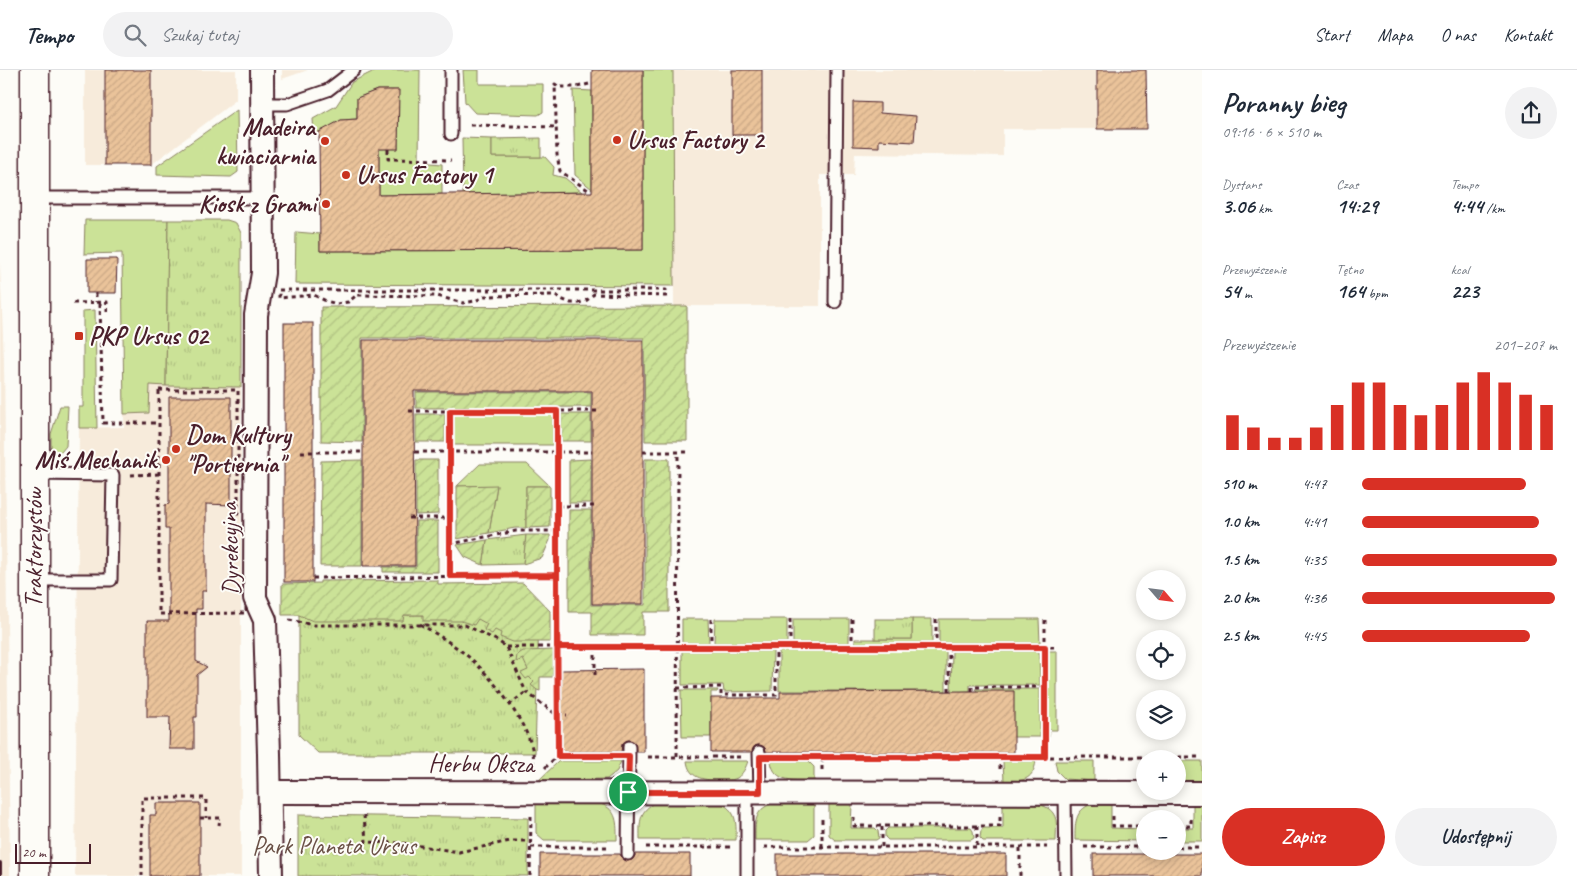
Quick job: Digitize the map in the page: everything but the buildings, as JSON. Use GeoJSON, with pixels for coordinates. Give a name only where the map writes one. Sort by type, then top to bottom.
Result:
{"type":"FeatureCollection","features":[{"type":"Feature","properties":{"kind":"street","name":"Traktorzystów"},"geometry":{"type":"LineString","coordinates":[[35,70],[35,876]]}},
{"type":"Feature","properties":{"kind":"street","name":"Dyrekcyjna"},"geometry":{"type":"LineString","coordinates":[[262,70],[263,273],[256,315],[255,598],[274,619],[270,876]]}},
{"type":"Feature","properties":{"kind":"street","name":"Herbu Oksza"},"geometry":{"type":"LineString","coordinates":[[270,792],[1202,793]]}},
{"type":"Feature","properties":{"kind":"lane"},"geometry":{"type":"LineString","coordinates":[[262,104],[287,104],[328,90],[354,70]]}},
{"type":"Feature","properties":{"kind":"lane"},"geometry":{"type":"LineString","coordinates":[[451,70],[451,129]]}},
{"type":"Feature","properties":{"kind":"lane"},"geometry":{"type":"LineString","coordinates":[[835,302],[837,70]]}},
{"type":"Feature","properties":{"kind":"lane"},"geometry":{"type":"LineString","coordinates":[[34,198],[262,198]]}},
{"type":"Feature","properties":{"kind":"lane"},"geometry":{"type":"LineString","coordinates":[[34,474],[113,475],[112,580],[34,580]]}},
{"type":"Feature","properties":{"kind":"lane"},"geometry":{"type":"LineString","coordinates":[[628,850],[629,752]]}},
{"type":"Feature","properties":{"kind":"lane"},"geometry":{"type":"LineString","coordinates":[[747,876],[747,847],[759,754]]}},
{"type":"Feature","properties":{"kind":"lane"},"geometry":{"type":"LineString","coordinates":[[1066,793],[1066,876]]}},
{"type":"Feature","properties":{"kind":"path"},"geometry":{"type":"LineString","coordinates":[[589,84],[577,87],[559,87],[555,84],[556,155],[560,170],[592,192]]}},
{"type":"Feature","properties":{"kind":"path"},"geometry":{"type":"LineString","coordinates":[[451,129],[556,127]]}},
{"type":"Feature","properties":{"kind":"path"},"geometry":{"type":"LineString","coordinates":[[388,149],[388,159],[450,160]]}},
{"type":"Feature","properties":{"kind":"path"},"geometry":{"type":"LineString","coordinates":[[279,290],[666,290],[666,296],[594,294],[587,300],[579,303],[571,303],[556,295],[485,296],[475,301],[463,303],[437,296],[357,295],[348,302],[337,304],[314,295],[278,298],[279,290]]}},
{"type":"Feature","properties":{"kind":"path"},"geometry":{"type":"LineString","coordinates":[[96,293],[98,302],[103,423],[159,423]]}},
{"type":"Feature","properties":{"kind":"path"},"geometry":{"type":"LineString","coordinates":[[73,303],[107,302],[107,312]]}},
{"type":"Feature","properties":{"kind":"path"},"geometry":{"type":"LineString","coordinates":[[159,390],[238,390],[238,514],[246,514],[246,614],[159,614],[159,423],[159,390]]}},
{"type":"Feature","properties":{"kind":"path"},"geometry":{"type":"LineString","coordinates":[[409,410],[598,411]]}},
{"type":"Feature","properties":{"kind":"path"},"geometry":{"type":"LineString","coordinates":[[450,411],[450,576]]}},
{"type":"Feature","properties":{"kind":"path"},"geometry":{"type":"LineString","coordinates":[[557,411],[558,756]]}},
{"type":"Feature","properties":{"kind":"path"},"geometry":{"type":"LineString","coordinates":[[301,452],[363,452]]}},
{"type":"Feature","properties":{"kind":"path"},"geometry":{"type":"LineString","coordinates":[[415,452],[592,452]]}},
{"type":"Feature","properties":{"kind":"path"},"geometry":{"type":"LineString","coordinates":[[643,452],[687,452]]}},
{"type":"Feature","properties":{"kind":"path"},"geometry":{"type":"LineString","coordinates":[[677,757],[678,452]]}},
{"type":"Feature","properties":{"kind":"path"},"geometry":{"type":"LineString","coordinates":[[113,475],[159,474]]}},
{"type":"Feature","properties":{"kind":"path"},"geometry":{"type":"LineString","coordinates":[[558,506],[598,506]]}},
{"type":"Feature","properties":{"kind":"path"},"geometry":{"type":"LineString","coordinates":[[409,518],[450,518]]}},
{"type":"Feature","properties":{"kind":"path"},"geometry":{"type":"LineString","coordinates":[[450,544],[516,531],[557,531]]}},
{"type":"Feature","properties":{"kind":"path"},"geometry":{"type":"LineString","coordinates":[[313,578],[557,575]]}},
{"type":"Feature","properties":{"kind":"path"},"geometry":{"type":"LineString","coordinates":[[274,619],[314,625],[465,625],[498,641],[506,647],[526,692],[558,715],[567,715]]}},
{"type":"Feature","properties":{"kind":"path"},"geometry":{"type":"LineString","coordinates":[[711,619],[712,647]]}},
{"type":"Feature","properties":{"kind":"path"},"geometry":{"type":"LineString","coordinates":[[790,619],[790,647]]}},
{"type":"Feature","properties":{"kind":"path"},"geometry":{"type":"LineString","coordinates":[[852,619],[852,647]]}},
{"type":"Feature","properties":{"kind":"path"},"geometry":{"type":"LineString","coordinates":[[936,619],[936,647]]}},
{"type":"Feature","properties":{"kind":"path"},"geometry":{"type":"LineString","coordinates":[[1045,620],[1045,757]]}},
{"type":"Feature","properties":{"kind":"path"},"geometry":{"type":"LineString","coordinates":[[420,624],[448,641],[471,659],[490,678],[510,705],[530,740],[533,754],[533,776]]}},
{"type":"Feature","properties":{"kind":"path"},"geometry":{"type":"LineString","coordinates":[[506,647],[1057,647]]}},
{"type":"Feature","properties":{"kind":"path"},"geometry":{"type":"LineString","coordinates":[[595,647],[595,675]]}},
{"type":"Feature","properties":{"kind":"path"},"geometry":{"type":"LineString","coordinates":[[677,688],[721,688],[721,695],[776,695],[776,647]]}},
{"type":"Feature","properties":{"kind":"path"},"geometry":{"type":"LineString","coordinates":[[949,647],[949,692]]}},
{"type":"Feature","properties":{"kind":"path"},"geometry":{"type":"LineString","coordinates":[[972,691],[972,687],[1045,687]]}},
{"type":"Feature","properties":{"kind":"path"},"geometry":{"type":"LineString","coordinates":[[510,705],[526,692]]}},
{"type":"Feature","properties":{"kind":"path"},"geometry":{"type":"LineString","coordinates":[[544,769],[558,756],[629,752],[677,757],[759,754],[1202,757]]}},
{"type":"Feature","properties":{"kind":"path"},"geometry":{"type":"LineString","coordinates":[[142,876],[142,798],[206,798],[206,818]]}},
{"type":"Feature","properties":{"kind":"path"},"geometry":{"type":"LineString","coordinates":[[363,807],[366,842],[402,843],[459,852],[510,841],[531,841]]}},
{"type":"Feature","properties":{"kind":"path"},"geometry":{"type":"LineString","coordinates":[[854,811],[854,826],[1000,826],[1000,811]]}},
{"type":"Feature","properties":{"kind":"path"},"geometry":{"type":"LineString","coordinates":[[1113,811],[1113,826],[1136,826]]}},
{"type":"Feature","properties":{"kind":"path"},"geometry":{"type":"LineString","coordinates":[[528,812],[531,816],[530,876]]}},
{"type":"Feature","properties":{"kind":"path"},"geometry":{"type":"LineString","coordinates":[[822,812],[822,847]]}},
{"type":"Feature","properties":{"kind":"path"},"geometry":{"type":"LineString","coordinates":[[200,818],[220,818],[219,825]]}},
{"type":"Feature","properties":{"kind":"path"},"geometry":{"type":"LineString","coordinates":[[882,826],[882,847]]}},
{"type":"Feature","properties":{"kind":"path"},"geometry":{"type":"LineString","coordinates":[[977,826],[977,847]]}},
{"type":"Feature","properties":{"kind":"path"},"geometry":{"type":"LineString","coordinates":[[531,847],[628,850],[747,847],[1020,847],[1020,876]]}},
{"type":"Feature","properties":{"kind":"path"},"geometry":{"type":"LineString","coordinates":[[1186,847],[1202,847]]}},
{"type":"Feature","properties":{"kind":"shaded area"},"geometry":{"type":"Polygon","coordinates":[[[85,70],[236,70],[236,100],[151,165],[85,165],[85,70]]]}},
{"type":"Feature","properties":{"kind":"shaded area"},"geometry":{"type":"Polygon","coordinates":[[[282,70],[308,70],[282,79],[282,70]]]}},
{"type":"Feature","properties":{"kind":"shaded area"},"geometry":{"type":"Polygon","coordinates":[[[673,70],[1146,70],[1147,129],[1003,129],[1003,156],[855,154],[854,175],[820,175],[820,306],[674,306],[673,70]]]}},
{"type":"Feature","properties":{"kind":"shaded area"},"geometry":{"type":"Polygon","coordinates":[[[0,262],[4,360],[10,876],[0,876],[0,262]]]}},
{"type":"Feature","properties":{"kind":"shaded area"},"geometry":{"type":"Polygon","coordinates":[[[150,384],[241,387],[241,876],[75,876],[79,428],[124,427],[124,414],[149,413],[150,384]]]}},
{"type":"Feature","properties":{"kind":"green space"},"geometry":{"type":"Polygon","coordinates":[[[376,70],[420,70],[419,162],[442,164],[442,194],[379,195],[379,149],[398,148],[398,90],[377,90],[357,98],[357,119],[341,120],[314,134],[313,119],[336,106],[352,82],[376,70]]]}},
{"type":"Feature","properties":{"kind":"green space"},"geometry":{"type":"Polygon","coordinates":[[[463,70],[479,70],[479,84],[543,84],[543,112],[538,115],[475,113],[465,102],[463,70]]]}},
{"type":"Feature","properties":{"kind":"green space"},"geometry":{"type":"Polygon","coordinates":[[[643,70],[673,70],[674,286],[295,284],[296,232],[320,234],[320,251],[643,250],[643,70]]]}},
{"type":"Feature","properties":{"kind":"green space"},"geometry":{"type":"Polygon","coordinates":[[[573,90],[592,91],[592,189],[575,175],[573,90]]]}},
{"type":"Feature","properties":{"kind":"green space"},"geometry":{"type":"Polygon","coordinates":[[[237,110],[238,172],[231,177],[157,175],[157,166],[237,110]]]}},
{"type":"Feature","properties":{"kind":"green space"},"geometry":{"type":"Polygon","coordinates":[[[462,138],[492,139],[492,157],[545,157],[554,167],[553,175],[565,178],[582,192],[463,194],[462,138]]]}},
{"type":"Feature","properties":{"kind":"green space"},"geometry":{"type":"Polygon","coordinates":[[[541,138],[541,157],[492,157],[492,139],[541,138]]]}},
{"type":"Feature","properties":{"kind":"green space"},"geometry":{"type":"Polygon","coordinates":[[[85,220],[168,220],[166,386],[150,385],[149,413],[124,414],[122,253],[84,254],[85,220]]]}},
{"type":"Feature","properties":{"kind":"green space"},"geometry":{"type":"Polygon","coordinates":[[[168,220],[227,220],[236,223],[241,233],[241,387],[166,386],[168,220]]]}},
{"type":"Feature","properties":{"kind":"green space"},"geometry":{"type":"Polygon","coordinates":[[[687,306],[687,441],[645,441],[644,338],[362,338],[362,442],[321,441],[321,307],[687,306]]]}},
{"type":"Feature","properties":{"kind":"green space"},"geometry":{"type":"Polygon","coordinates":[[[95,310],[97,428],[79,428],[79,407],[83,407],[83,311],[95,310]]]}},
{"type":"Feature","properties":{"kind":"green space"},"geometry":{"type":"Polygon","coordinates":[[[416,392],[591,392],[591,407],[416,408],[416,392]]]}},
{"type":"Feature","properties":{"kind":"green space"},"geometry":{"type":"Polygon","coordinates":[[[60,406],[68,406],[66,446],[61,452],[53,452],[51,450],[51,434],[60,406]]]}},
{"type":"Feature","properties":{"kind":"green space"},"geometry":{"type":"Polygon","coordinates":[[[416,414],[445,414],[445,442],[416,442],[416,414]]]}},
{"type":"Feature","properties":{"kind":"green space"},"geometry":{"type":"Polygon","coordinates":[[[454,414],[553,414],[553,445],[453,445],[454,414]]]}},
{"type":"Feature","properties":{"kind":"green space"},"geometry":{"type":"Polygon","coordinates":[[[561,414],[591,414],[591,441],[561,441],[561,414]]]}},
{"type":"Feature","properties":{"kind":"green space"},"geometry":{"type":"Polygon","coordinates":[[[591,459],[591,503],[569,503],[569,460],[591,459]]]}},
{"type":"Feature","properties":{"kind":"green space"},"geometry":{"type":"Polygon","coordinates":[[[645,459],[669,459],[669,612],[643,612],[643,635],[592,635],[592,612],[569,612],[569,510],[591,510],[591,605],[645,605],[645,459]]]}},
{"type":"Feature","properties":{"kind":"green space"},"geometry":{"type":"Polygon","coordinates":[[[362,460],[362,566],[320,566],[321,461],[362,460]]]}},
{"type":"Feature","properties":{"kind":"green space"},"geometry":{"type":"Polygon","coordinates":[[[416,460],[438,460],[438,514],[416,515],[416,460]]]}},
{"type":"Feature","properties":{"kind":"green space"},"geometry":{"type":"Polygon","coordinates":[[[480,464],[527,464],[550,486],[526,486],[526,528],[489,533],[497,486],[457,486],[480,464]]]}},
{"type":"Feature","properties":{"kind":"green space"},"geometry":{"type":"Polygon","coordinates":[[[497,485],[489,533],[457,539],[457,486],[497,485]]]}},
{"type":"Feature","properties":{"kind":"green space"},"geometry":{"type":"Polygon","coordinates":[[[526,486],[550,486],[550,527],[526,528],[526,486]]]}},
{"type":"Feature","properties":{"kind":"green space"},"geometry":{"type":"Polygon","coordinates":[[[416,521],[438,521],[438,572],[383,572],[383,567],[416,567],[416,521]]]}},
{"type":"Feature","properties":{"kind":"green space"},"geometry":{"type":"Polygon","coordinates":[[[526,535],[523,564],[483,565],[487,540],[526,535]]]}},
{"type":"Feature","properties":{"kind":"green space"},"geometry":{"type":"Polygon","coordinates":[[[526,535],[550,535],[550,540],[542,558],[523,564],[526,535]]]}},
{"type":"Feature","properties":{"kind":"green space"},"geometry":{"type":"Polygon","coordinates":[[[487,540],[483,565],[465,557],[457,545],[487,540]]]}},
{"type":"Feature","properties":{"kind":"green space"},"geometry":{"type":"Polygon","coordinates":[[[438,580],[438,584],[523,583],[550,611],[550,642],[513,642],[500,637],[501,633],[495,630],[492,634],[484,630],[487,624],[478,619],[474,625],[461,621],[423,621],[423,615],[404,615],[403,621],[313,621],[299,615],[282,615],[282,584],[320,583],[320,581],[438,580]]]}},
{"type":"Feature","properties":{"kind":"green space"},"geometry":{"type":"Polygon","coordinates":[[[299,615],[539,615],[535,753],[318,753],[299,735],[299,615]]]}},
{"type":"Feature","properties":{"kind":"green space"},"geometry":{"type":"Polygon","coordinates":[[[682,619],[708,619],[709,643],[682,643],[682,619]]]}},
{"type":"Feature","properties":{"kind":"green space"},"geometry":{"type":"Polygon","coordinates":[[[715,619],[787,619],[787,643],[714,643],[715,619]]]}},
{"type":"Feature","properties":{"kind":"green space"},"geometry":{"type":"Polygon","coordinates":[[[793,619],[849,619],[849,643],[793,643],[793,619]]]}},
{"type":"Feature","properties":{"kind":"green space"},"geometry":{"type":"Polygon","coordinates":[[[875,619],[912,619],[912,639],[875,639],[875,619]]]}},
{"type":"Feature","properties":{"kind":"green space"},"geometry":{"type":"Polygon","coordinates":[[[912,619],[932,619],[932,643],[855,643],[855,639],[912,639],[912,619]]]}},
{"type":"Feature","properties":{"kind":"green space"},"geometry":{"type":"Polygon","coordinates":[[[939,619],[1039,619],[1040,643],[939,643],[939,619]]]}},
{"type":"Feature","properties":{"kind":"green space"},"geometry":{"type":"Polygon","coordinates":[[[554,650],[553,677],[540,677],[540,691],[537,690],[531,685],[534,682],[529,677],[526,679],[521,673],[528,670],[523,659],[516,662],[517,655],[523,651],[554,650]]]}},
{"type":"Feature","properties":{"kind":"green space"},"geometry":{"type":"Polygon","coordinates":[[[946,650],[946,691],[779,691],[779,651],[946,650]]]}},
{"type":"Feature","properties":{"kind":"green space"},"geometry":{"type":"Polygon","coordinates":[[[682,651],[773,651],[772,691],[724,692],[723,685],[682,685],[682,651]]]}},
{"type":"Feature","properties":{"kind":"green space"},"geometry":{"type":"Polygon","coordinates":[[[952,651],[1039,651],[1040,685],[970,685],[970,691],[951,692],[952,651]]]}},
{"type":"Feature","properties":{"kind":"green space"},"geometry":{"type":"Polygon","coordinates":[[[1047,651],[1057,651],[1057,730],[1049,730],[1049,737],[1047,737],[1047,651]]]}},
{"type":"Feature","properties":{"kind":"green space"},"geometry":{"type":"Polygon","coordinates":[[[975,689],[1040,689],[1040,737],[1014,737],[975,689]]]}},
{"type":"Feature","properties":{"kind":"green space"},"geometry":{"type":"Polygon","coordinates":[[[681,690],[718,690],[717,692],[711,692],[711,737],[682,737],[681,690]]]}},
{"type":"Feature","properties":{"kind":"green space"},"geometry":{"type":"Polygon","coordinates":[[[559,761],[621,761],[617,771],[607,779],[539,780],[559,761]]]}},
{"type":"Feature","properties":{"kind":"green space"},"geometry":{"type":"Polygon","coordinates":[[[687,761],[748,761],[744,770],[737,778],[725,780],[698,777],[688,767],[687,761]]]}},
{"type":"Feature","properties":{"kind":"green space"},"geometry":{"type":"Polygon","coordinates":[[[771,761],[808,761],[814,767],[814,780],[793,780],[781,777],[776,774],[771,761]]]}},
{"type":"Feature","properties":{"kind":"green space"},"geometry":{"type":"Polygon","coordinates":[[[1003,761],[1036,761],[1029,777],[1021,780],[1004,781],[1003,761]]]}},
{"type":"Feature","properties":{"kind":"green space"},"geometry":{"type":"Polygon","coordinates":[[[1055,761],[1094,761],[1094,781],[1065,779],[1057,771],[1055,761]]]}},
{"type":"Feature","properties":{"kind":"green space"},"geometry":{"type":"Polygon","coordinates":[[[1186,761],[1202,761],[1202,781],[1186,781],[1186,761]]]}},
{"type":"Feature","properties":{"kind":"green space"},"geometry":{"type":"Polygon","coordinates":[[[1026,803],[1042,805],[1048,808],[1056,820],[1056,841],[983,841],[980,838],[983,828],[1003,828],[1003,804],[1026,803]]]}},
{"type":"Feature","properties":{"kind":"green space"},"geometry":{"type":"Polygon","coordinates":[[[536,804],[600,804],[606,806],[615,818],[617,840],[544,840],[536,833],[536,804]]]}},
{"type":"Feature","properties":{"kind":"green space"},"geometry":{"type":"Polygon","coordinates":[[[653,804],[722,804],[731,811],[735,819],[736,840],[640,840],[642,815],[653,804]]]}},
{"type":"Feature","properties":{"kind":"green space"},"geometry":{"type":"Polygon","coordinates":[[[772,804],[814,804],[814,835],[808,840],[755,840],[756,823],[759,813],[766,806],[772,804]]]}},
{"type":"Feature","properties":{"kind":"green space"},"geometry":{"type":"Polygon","coordinates":[[[829,804],[852,804],[851,828],[875,828],[878,831],[879,838],[876,840],[835,840],[829,835],[829,804]]]}},
{"type":"Feature","properties":{"kind":"green space"},"geometry":{"type":"Polygon","coordinates":[[[1092,804],[1111,804],[1111,828],[1136,829],[1136,841],[1075,840],[1077,819],[1086,807],[1092,804]]]}},
{"type":"Feature","properties":{"kind":"green space"},"geometry":{"type":"Polygon","coordinates":[[[1193,804],[1202,804],[1202,841],[1186,841],[1186,828],[1193,828],[1193,804]]]}},
{"type":"Feature","properties":{"kind":"green space","name":"Park Planeta Ursus"},"geometry":{"type":"Polygon","coordinates":[[[298,815],[528,818],[528,876],[298,876],[298,815]]]}},
{"type":"Feature","properties":{"kind":"green space"},"geometry":{"type":"Polygon","coordinates":[[[888,828],[971,828],[974,838],[971,840],[888,840],[885,837],[885,831],[888,828]]]}},
{"type":"Feature","properties":{"kind":"railway"},"geometry":{"type":"LineString","coordinates":[[0,863],[0,876]]}},
{"type":"Feature","properties":{"kind":"place","name":"Ursus Factory 2"},"geometry":{"type":"Point","coordinates":[617,140]}},
{"type":"Feature","properties":{"kind":"place","name":"Madeira kwiaciarnia"},"geometry":{"type":"Point","coordinates":[325,141]}},
{"type":"Feature","properties":{"kind":"place","name":"Ursus Factory 1"},"geometry":{"type":"Point","coordinates":[346,175]}},
{"type":"Feature","properties":{"kind":"place","name":"Kiosk z Grami"},"geometry":{"type":"Point","coordinates":[326,204]}},
{"type":"Feature","properties":{"kind":"place","name":"PKP Ursus 02"},"geometry":{"type":"Point","coordinates":[79,336]}},
{"type":"Feature","properties":{"kind":"place","name":"Dom Kultury \"Portiernia\""},"geometry":{"type":"Point","coordinates":[176,449]}},
{"type":"Feature","properties":{"kind":"place","name":"Miś Mechanik"},"geometry":{"type":"Point","coordinates":[166,460]}},
{"type":"Feature","properties":{"kind":"route"},"geometry":{"type":"LineString","coordinates":[[628,792],[629,756],[558,756],[557,647],[557,575],[450,576],[450,411],[557,411],[557,647],[1045,647],[1045,757],[760,757],[760,792],[628,792]]}}]}
